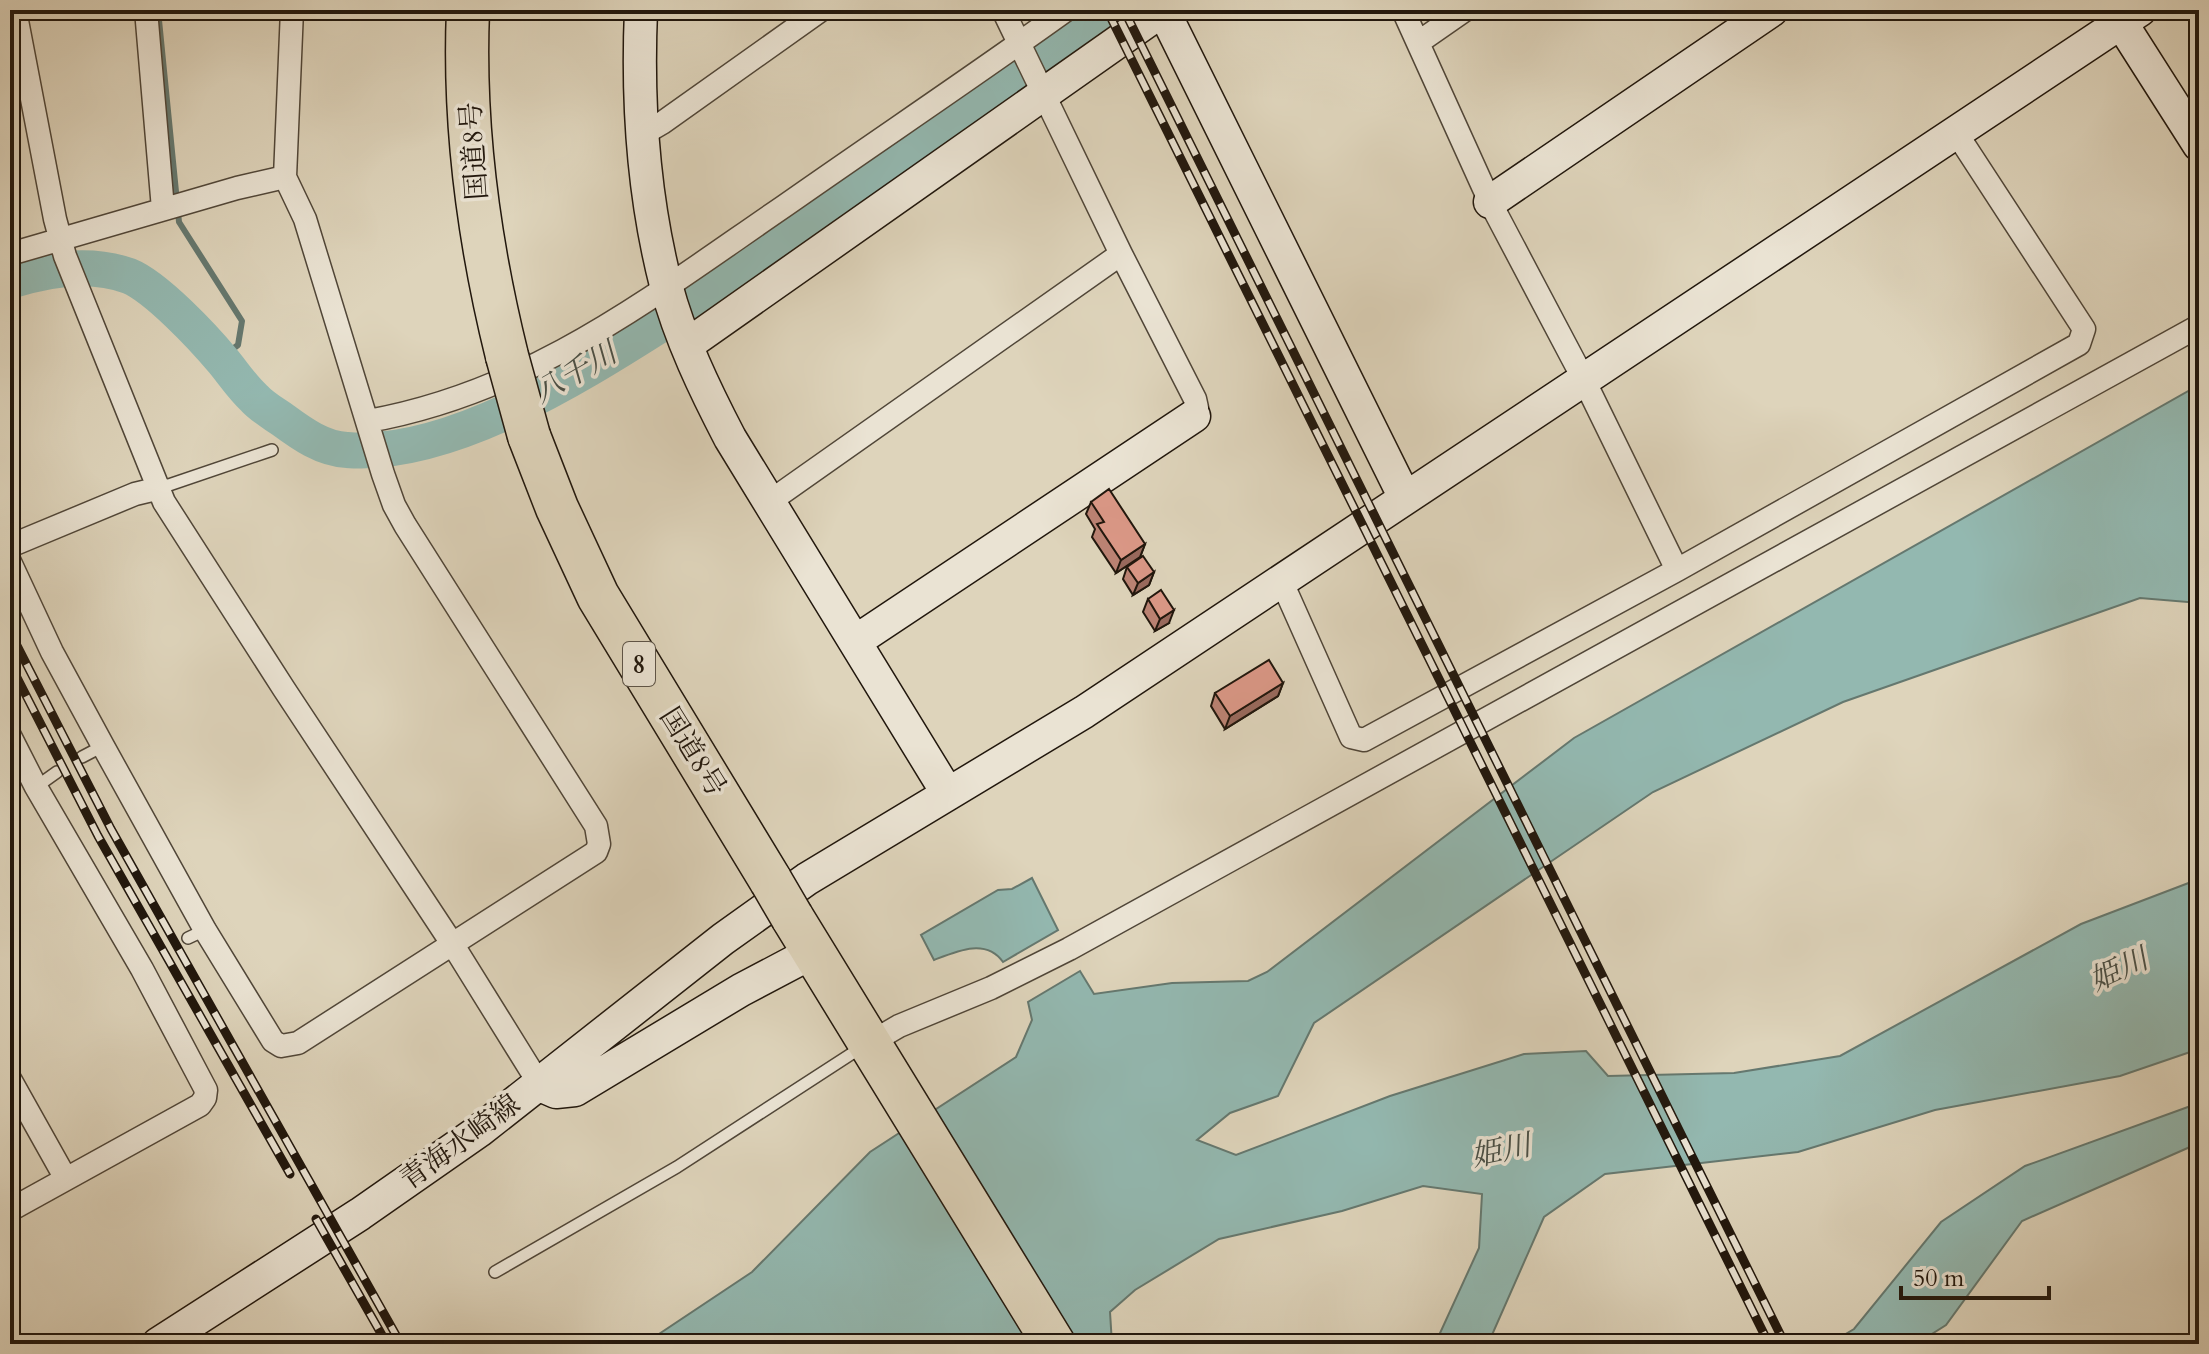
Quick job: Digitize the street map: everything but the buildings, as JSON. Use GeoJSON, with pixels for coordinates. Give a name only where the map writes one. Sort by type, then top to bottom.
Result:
{"type":"FeatureCollection","features":[{"type":"Feature","properties":{"kind":"highway","name":"国道8号"},"geometry":{"type":"LineString","coordinates":[[468,10],[472,147],[478,215],[490,288],[529,436],[557,508],[598,596],[1054,1344]]}},
{"type":"Feature","properties":{"kind":"street"},"geometry":{"type":"LineString","coordinates":[[15,10],[62,247],[164,502],[266,663],[453,945],[540,1085],[723,939],[807,879],[1084,712],[1584,380],[2124,14],[2199,145]]}},
{"type":"Feature","properties":{"kind":"street"},"geometry":{"type":"LineString","coordinates":[[146,10],[163,209]]}},
{"type":"Feature","properties":{"kind":"street"},"geometry":{"type":"LineString","coordinates":[[10,562],[52,652],[197,934],[273,1041],[281,1046],[298,1043],[596,852],[599,835],[596,826],[394,505],[305,219],[285,177],[292,10]]}},
{"type":"Feature","properties":{"kind":"street"},"geometry":{"type":"LineString","coordinates":[[641,10],[641,130],[651,212],[666,287],[687,345],[713,406],[948,794]]}},
{"type":"Feature","properties":{"kind":"street"},"geometry":{"type":"LineString","coordinates":[[641,130],[650,130],[662,123],[821,10]]}},
{"type":"Feature","properties":{"kind":"street"},"geometry":{"type":"LineString","coordinates":[[856,641],[1194,416],[1197,408],[1003,10]]}},
{"type":"Feature","properties":{"kind":"street"},"geometry":{"type":"LineString","coordinates":[[368,421],[427,409],[463,397],[537,366],[582,342],[1066,10]]}},
{"type":"Feature","properties":{"kind":"street"},"geometry":{"type":"LineString","coordinates":[[687,345],[1163,10],[1405,498]]}},
{"type":"Feature","properties":{"kind":"street"},"geometry":{"type":"LineString","coordinates":[[1403,10],[1490,202],[1584,380],[1677,570]]}},
{"type":"Feature","properties":{"kind":"street"},"geometry":{"type":"LineString","coordinates":[[1419,42],[1465,10]]}},
{"type":"Feature","properties":{"kind":"street"},"geometry":{"type":"LineString","coordinates":[[1490,202],[1772,10]]}},
{"type":"Feature","properties":{"kind":"street"},"geometry":{"type":"LineString","coordinates":[[1281,580],[1351,737],[1364,740],[1677,570],[2079,344],[2084,329],[1955,131]]}},
{"type":"Feature","properties":{"kind":"street"},"geometry":{"type":"LineString","coordinates":[[10,254],[62,247],[163,209],[285,177]]}},
{"type":"Feature","properties":{"kind":"street"},"geometry":{"type":"LineString","coordinates":[[769,502],[1121,254]]}},
{"type":"Feature","properties":{"kind":"street"},"geometry":{"type":"LineString","coordinates":[[868,1042],[991,988],[1069,949],[2199,326]]}},
{"type":"Feature","properties":{"kind":"street"},"geometry":{"type":"LineString","coordinates":[[10,546],[135,494],[160,488]]}},
{"type":"Feature","properties":{"kind":"street"},"geometry":{"type":"LineString","coordinates":[[10,736],[36,787],[146,966],[206,1090],[200,1105],[10,1210]]}},
{"type":"Feature","properties":{"kind":"street","name":"青海水崎線"},"geometry":{"type":"LineString","coordinates":[[158,1344],[360,1214],[540,1085],[556,1092],[575,1090],[741,990],[821,964]]}},
{"type":"Feature","properties":{"kind":"street"},"geometry":{"type":"LineString","coordinates":[[10,1079],[66,1179]]}},
{"type":"Feature","properties":{"kind":"lane"},"geometry":{"type":"LineString","coordinates":[[160,488],[272,450]]}},
{"type":"Feature","properties":{"kind":"lane"},"geometry":{"type":"LineString","coordinates":[[82,757],[103,746]]}},
{"type":"Feature","properties":{"kind":"lane"},"geometry":{"type":"LineString","coordinates":[[36,787],[57,772]]}},
{"type":"Feature","properties":{"kind":"lane"},"geometry":{"type":"LineString","coordinates":[[495,1272],[677,1167],[868,1042]]}},
{"type":"Feature","properties":{"kind":"water","name":"姫川"},"geometry":{"type":"Polygon","coordinates":[[[2199,385],[2199,603],[2140,598],[1843,702],[1653,792],[1314,1023],[1278,1096],[1230,1113],[1197,1140],[1236,1155],[1390,1096],[1524,1054],[1586,1051],[1608,1076],[1734,1073],[1840,1056],[2081,924],[2199,879],[2199,1049],[2120,1076],[1935,1110],[1798,1152],[1605,1174],[1544,1217],[1488,1344],[1435,1344],[1479,1248],[1482,1194],[1423,1186],[1342,1211],[1219,1239],[1135,1290],[1110,1312],[1112,1344],[644,1344],[752,1272],[870,1152],[1016,1057],[1032,1020],[1028,1002],[1080,971],[1094,994],[1172,983],[1248,981],[1267,972],[1574,738],[2199,385]]]}},
{"type":"Feature","properties":{"kind":"water"},"geometry":{"type":"Polygon","coordinates":[[[1032,878],[1058,930],[1003,962],[988,950],[980,948],[961,950],[934,960],[921,935],[998,890],[1012,889],[1032,878]]]}},
{"type":"Feature","properties":{"kind":"water"},"geometry":{"type":"Polygon","coordinates":[[[2199,1103],[2199,1143],[2022,1221],[1946,1325],[1916,1344],[1829,1344],[1854,1329],[1941,1222],[2025,1166],[2199,1103]]]}},
{"type":"Feature","properties":{"kind":"waterway"},"geometry":{"type":"LineString","coordinates":[[158,10],[179,222],[242,321],[238,345],[221,358]]}},
{"type":"Feature","properties":{"kind":"waterway","name":"八千川"},"geometry":{"type":"LineString","coordinates":[[10,281],[39,273],[84,268],[129,276],[179,314],[260,404],[313,440],[347,450],[386,449],[427,441],[510,410],[589,368],[658,326],[1112,10]]}},
{"type":"Feature","properties":{"kind":"railway"},"geometry":{"type":"LineString","coordinates":[[1107,10],[1769,1344]]}},
{"type":"Feature","properties":{"kind":"railway"},"geometry":{"type":"LineString","coordinates":[[1124,10],[1785,1344]]}},
{"type":"Feature","properties":{"kind":"railway"},"geometry":{"type":"LineString","coordinates":[[10,632],[111,829],[401,1344]]}},
{"type":"Feature","properties":{"kind":"railway"},"geometry":{"type":"LineString","coordinates":[[10,664],[98,836],[290,1174]]}},
{"type":"Feature","properties":{"kind":"railway"},"geometry":{"type":"LineString","coordinates":[[316,1219],[387,1344]]}}]}
